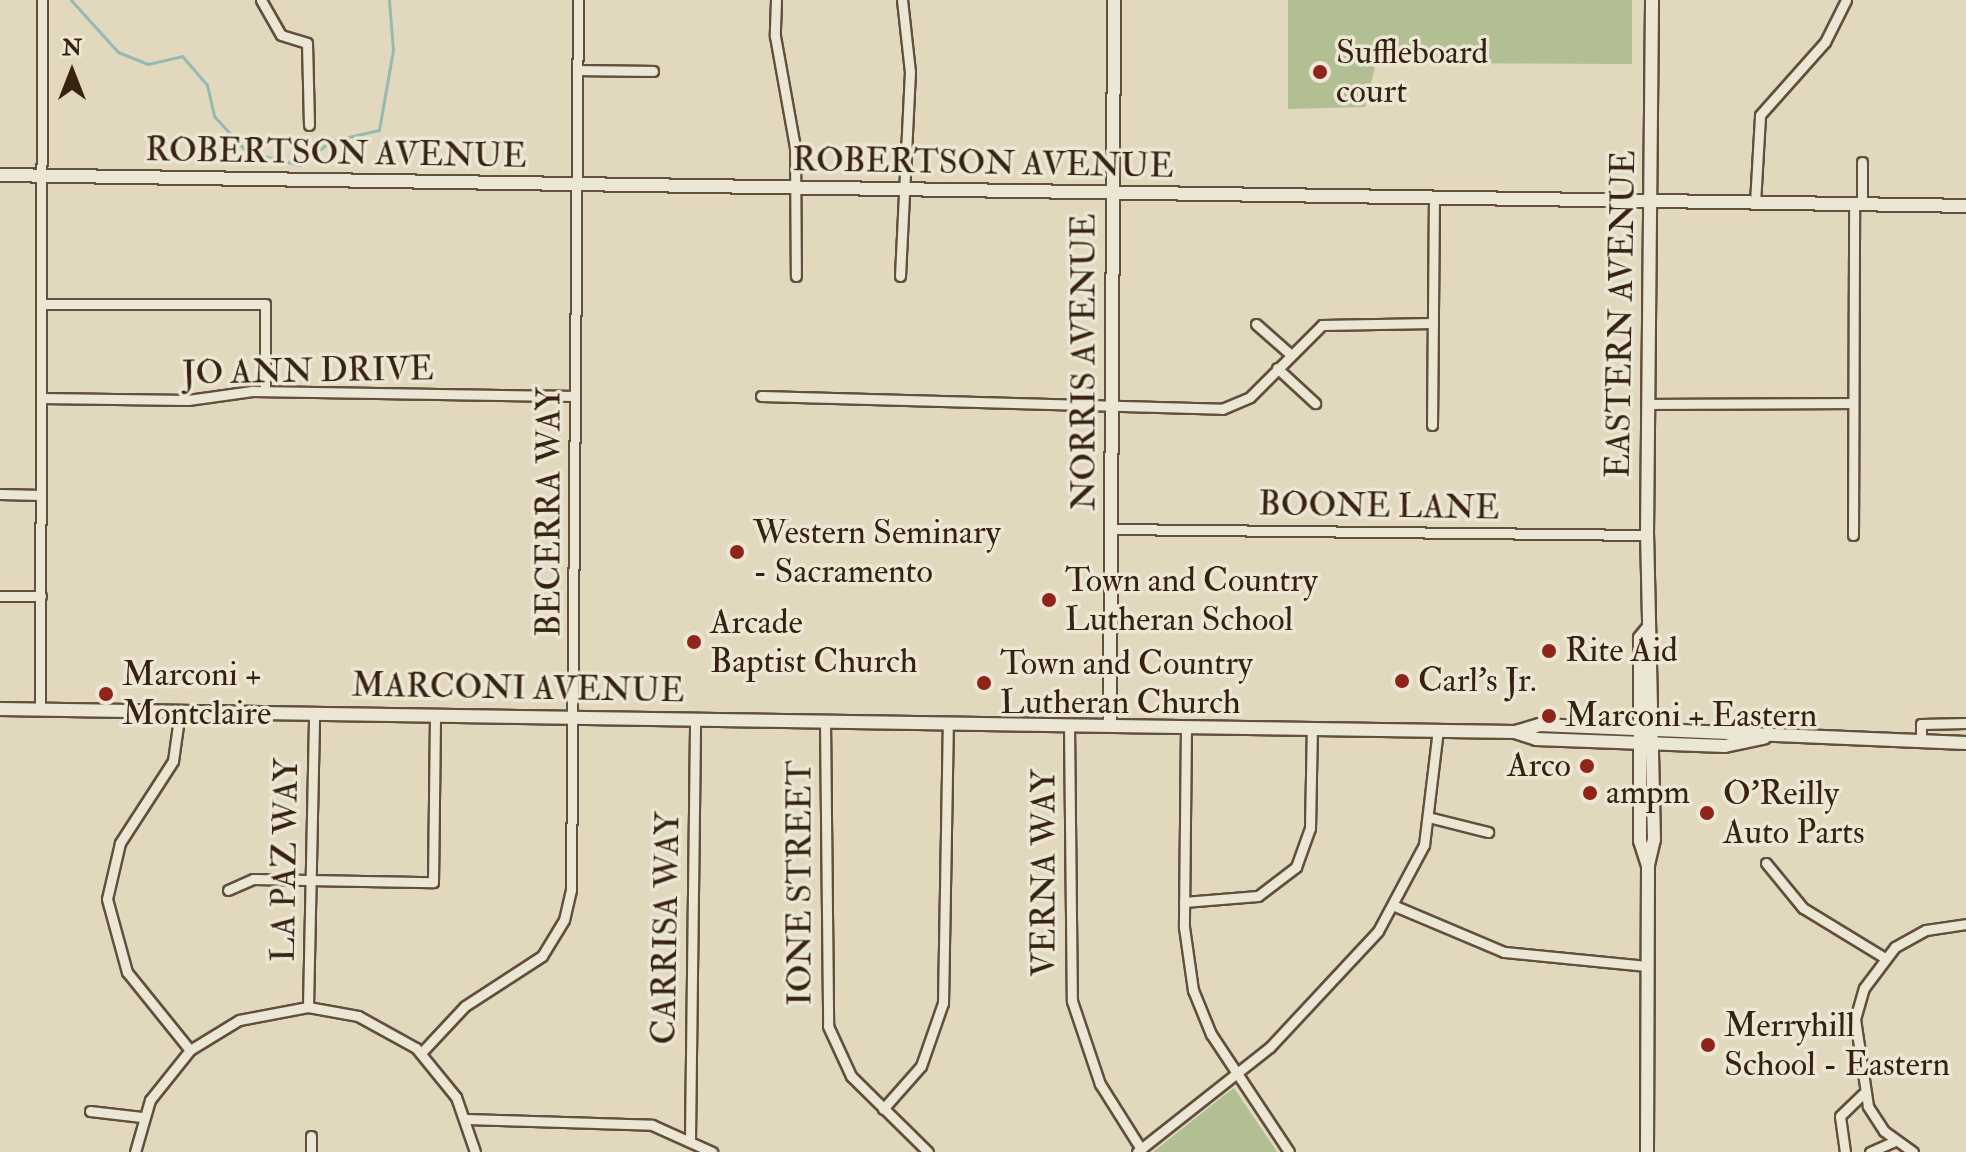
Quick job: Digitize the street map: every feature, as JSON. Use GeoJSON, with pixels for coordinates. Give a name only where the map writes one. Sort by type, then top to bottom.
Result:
{"type":"FeatureCollection","features":[{"type":"Feature","properties":{"kind":"main road","name":"NORRIS AVENUE"},"geometry":{"type":"LineString","coordinates":[[1110,725],[1114,0]]}},
{"type":"Feature","properties":{"kind":"main road","name":"EASTERN AVENUE"},"geometry":{"type":"LineString","coordinates":[[1647,1152],[1648,865],[1654,743],[1654,639],[1648,628],[1647,535],[1652,0]]}},
{"type":"Feature","properties":{"kind":"main road","name":"ROBERTSON AVENUE"},"geometry":{"type":"LineString","coordinates":[[0,175],[1966,206]]}},
{"type":"Feature","properties":{"kind":"main road","name":"EASTERN AVENUE"},"geometry":{"type":"LineString","coordinates":[[1648,628],[1640,638],[1640,841],[1648,865]]}},
{"type":"Feature","properties":{"kind":"main road","name":"MARCONI AVENUE"},"geometry":{"type":"LineString","coordinates":[[0,709],[1438,730],[1515,732],[1536,739],[1750,746],[1764,738]]}},
{"type":"Feature","properties":{"kind":"main road","name":"MARCONI AVENUE"},"geometry":{"type":"LineString","coordinates":[[1515,732],[1539,725],[1640,728],[1764,738],[1966,743]]}},
{"type":"Feature","properties":{"kind":"street"},"geometry":{"type":"LineString","coordinates":[[40,709],[42,0]]}},
{"type":"Feature","properties":{"kind":"street"},"geometry":{"type":"LineString","coordinates":[[261,0],[281,35],[307,43],[309,125]]}},
{"type":"Feature","properties":{"kind":"street","name":"BECERRA WAY"},"geometry":{"type":"LineString","coordinates":[[421,1053],[465,1006],[529,969],[559,931],[572,884],[578,0]]}},
{"type":"Feature","properties":{"kind":"street"},"geometry":{"type":"LineString","coordinates":[[776,0],[796,188],[796,276]]}},
{"type":"Feature","properties":{"kind":"street"},"geometry":{"type":"LineString","coordinates":[[900,276],[907,189],[910,72],[902,0]]}},
{"type":"Feature","properties":{"kind":"street"},"geometry":{"type":"LineString","coordinates":[[1755,203],[1760,115],[1825,42],[1846,2],[1832,0]]}},
{"type":"Feature","properties":{"kind":"street"},"geometry":{"type":"LineString","coordinates":[[577,70],[653,71]]}},
{"type":"Feature","properties":{"kind":"street"},"geometry":{"type":"LineString","coordinates":[[1853,535],[1853,403],[1858,204],[1862,162]]}},
{"type":"Feature","properties":{"kind":"street"},"geometry":{"type":"LineString","coordinates":[[1432,425],[1434,198]]}},
{"type":"Feature","properties":{"kind":"street"},"geometry":{"type":"LineString","coordinates":[[41,304],[265,304],[265,391]]}},
{"type":"Feature","properties":{"kind":"street"},"geometry":{"type":"LineString","coordinates":[[761,396],[1228,408],[1277,368],[1289,353],[1328,323],[1433,323]]}},
{"type":"Feature","properties":{"kind":"street"},"geometry":{"type":"LineString","coordinates":[[1256,324],[1289,353]]}},
{"type":"Feature","properties":{"kind":"street"},"geometry":{"type":"LineString","coordinates":[[1277,368],[1315,403]]}},
{"type":"Feature","properties":{"kind":"street","name":"JO ANN DRIVE"},"geometry":{"type":"LineString","coordinates":[[41,398],[188,400],[265,391],[575,396]]}},
{"type":"Feature","properties":{"kind":"street"},"geometry":{"type":"LineString","coordinates":[[1647,404],[1853,403]]}},
{"type":"Feature","properties":{"kind":"street"},"geometry":{"type":"LineString","coordinates":[[0,494],[41,495]]}},
{"type":"Feature","properties":{"kind":"street","name":"BOONE LANE"},"geometry":{"type":"LineString","coordinates":[[1111,529],[1647,535]]}},
{"type":"Feature","properties":{"kind":"street"},"geometry":{"type":"LineString","coordinates":[[0,596],[41,596]]}},
{"type":"Feature","properties":{"kind":"street"},"geometry":{"type":"LineString","coordinates":[[180,711],[173,761],[120,843],[107,899],[127,972],[190,1050]]}},
{"type":"Feature","properties":{"kind":"street","name":"LA PAZ WAY"},"geometry":{"type":"LineString","coordinates":[[308,1007],[314,714]]}},
{"type":"Feature","properties":{"kind":"street"},"geometry":{"type":"LineString","coordinates":[[228,890],[253,879],[433,882],[435,715]]}},
{"type":"Feature","properties":{"kind":"street","name":"CARRISA WAY"},"geometry":{"type":"LineString","coordinates":[[690,1138],[695,719]]}},
{"type":"Feature","properties":{"kind":"street","name":"IONE STREET"},"geometry":{"type":"LineString","coordinates":[[825,721],[825,1011],[845,1066],[883,1109],[928,1152]]}},
{"type":"Feature","properties":{"kind":"street"},"geometry":{"type":"LineString","coordinates":[[883,1109],[921,1066],[943,1003],[948,723]]}},
{"type":"Feature","properties":{"kind":"street"},"geometry":{"type":"LineString","coordinates":[[1921,742],[1921,724],[1966,723]]}},
{"type":"Feature","properties":{"kind":"street","name":"VERNA WAY"},"geometry":{"type":"LineString","coordinates":[[1069,725],[1072,1001],[1100,1084],[1139,1150]]}},
{"type":"Feature","properties":{"kind":"street"},"geometry":{"type":"LineString","coordinates":[[1186,726],[1184,902],[1193,990],[1238,1074],[1289,1152]]}},
{"type":"Feature","properties":{"kind":"street"},"geometry":{"type":"LineString","coordinates":[[1184,902],[1258,896],[1296,867],[1309,835],[1312,728]]}},
{"type":"Feature","properties":{"kind":"street"},"geometry":{"type":"LineString","coordinates":[[1139,1150],[1238,1074],[1326,993],[1395,906],[1432,818],[1438,730]]}},
{"type":"Feature","properties":{"kind":"street"},"geometry":{"type":"LineString","coordinates":[[1432,818],[1488,832]]}},
{"type":"Feature","properties":{"kind":"street"},"geometry":{"type":"LineString","coordinates":[[1766,863],[1792,899],[1885,958]]}},
{"type":"Feature","properties":{"kind":"street"},"geometry":{"type":"LineString","coordinates":[[1395,906],[1504,952],[1647,966]]}},
{"type":"Feature","properties":{"kind":"street"},"geometry":{"type":"LineString","coordinates":[[1913,1152],[1895,1141],[1863,1094],[1855,1019],[1885,958],[1913,935],[1966,924]]}},
{"type":"Feature","properties":{"kind":"street"},"geometry":{"type":"LineString","coordinates":[[135,1152],[142,1117],[190,1050],[239,1020],[308,1007],[375,1023],[421,1053],[466,1119],[475,1152]]}},
{"type":"Feature","properties":{"kind":"street"},"geometry":{"type":"LineString","coordinates":[[1845,1152],[1840,1116],[1863,1094]]}},
{"type":"Feature","properties":{"kind":"street"},"geometry":{"type":"LineString","coordinates":[[90,1111],[142,1117]]}},
{"type":"Feature","properties":{"kind":"street"},"geometry":{"type":"LineString","coordinates":[[466,1119],[638,1123],[690,1138],[712,1152]]}},
{"type":"Feature","properties":{"kind":"street"},"geometry":{"type":"LineString","coordinates":[[311,1136],[311,1152]]}},
{"type":"Feature","properties":{"kind":"street"},"geometry":{"type":"LineString","coordinates":[[1870,1152],[1895,1141]]}},
{"type":"Feature","properties":{"kind":"green space"},"geometry":{"type":"Polygon","coordinates":[[[1288,0],[1632,0],[1632,64],[1376,63],[1365,107],[1288,109],[1288,0]]]}},
{"type":"Feature","properties":{"kind":"green space"},"geometry":{"type":"Polygon","coordinates":[[[1234,1088],[1277,1152],[1153,1152],[1227,1093],[1234,1088]]]}},
{"type":"Feature","properties":{"kind":"waterway"},"geometry":{"type":"LineString","coordinates":[[71,0],[118,52],[148,64],[182,56],[207,85],[214,116],[247,152],[300,165],[331,141],[379,130],[393,50],[389,0]]}},
{"type":"Feature","properties":{"kind":"place","name":"Suffleboard court"},"geometry":{"type":"Point","coordinates":[1320,72]}},
{"type":"Feature","properties":{"kind":"place","name":"Western Seminary - Sacramento"},"geometry":{"type":"Point","coordinates":[737,552]}},
{"type":"Feature","properties":{"kind":"place","name":"Town and Country Lutheran School"},"geometry":{"type":"Point","coordinates":[1049,600]}},
{"type":"Feature","properties":{"kind":"place","name":"Arcade Baptist Church"},"geometry":{"type":"Point","coordinates":[694,642]}},
{"type":"Feature","properties":{"kind":"place","name":"Rite Aid"},"geometry":{"type":"Point","coordinates":[1549,651]}},
{"type":"Feature","properties":{"kind":"place","name":"Carl's Jr."},"geometry":{"type":"Point","coordinates":[1402,681]}},
{"type":"Feature","properties":{"kind":"place","name":"Town and Country Lutheran Church"},"geometry":{"type":"Point","coordinates":[984,683]}},
{"type":"Feature","properties":{"kind":"place","name":"Marconi + Montclaire"},"geometry":{"type":"Point","coordinates":[106,694]}},
{"type":"Feature","properties":{"kind":"place","name":"Marconi + Eastern"},"geometry":{"type":"Point","coordinates":[1549,716]}},
{"type":"Feature","properties":{"kind":"place","name":"Arco"},"geometry":{"type":"Point","coordinates":[1587,766]}},
{"type":"Feature","properties":{"kind":"place","name":"ampm"},"geometry":{"type":"Point","coordinates":[1590,793]}},
{"type":"Feature","properties":{"kind":"place","name":"O'Reilly Auto Parts"},"geometry":{"type":"Point","coordinates":[1707,813]}},
{"type":"Feature","properties":{"kind":"place","name":"Merryhill School - Eastern"},"geometry":{"type":"Point","coordinates":[1708,1045]}}]}
